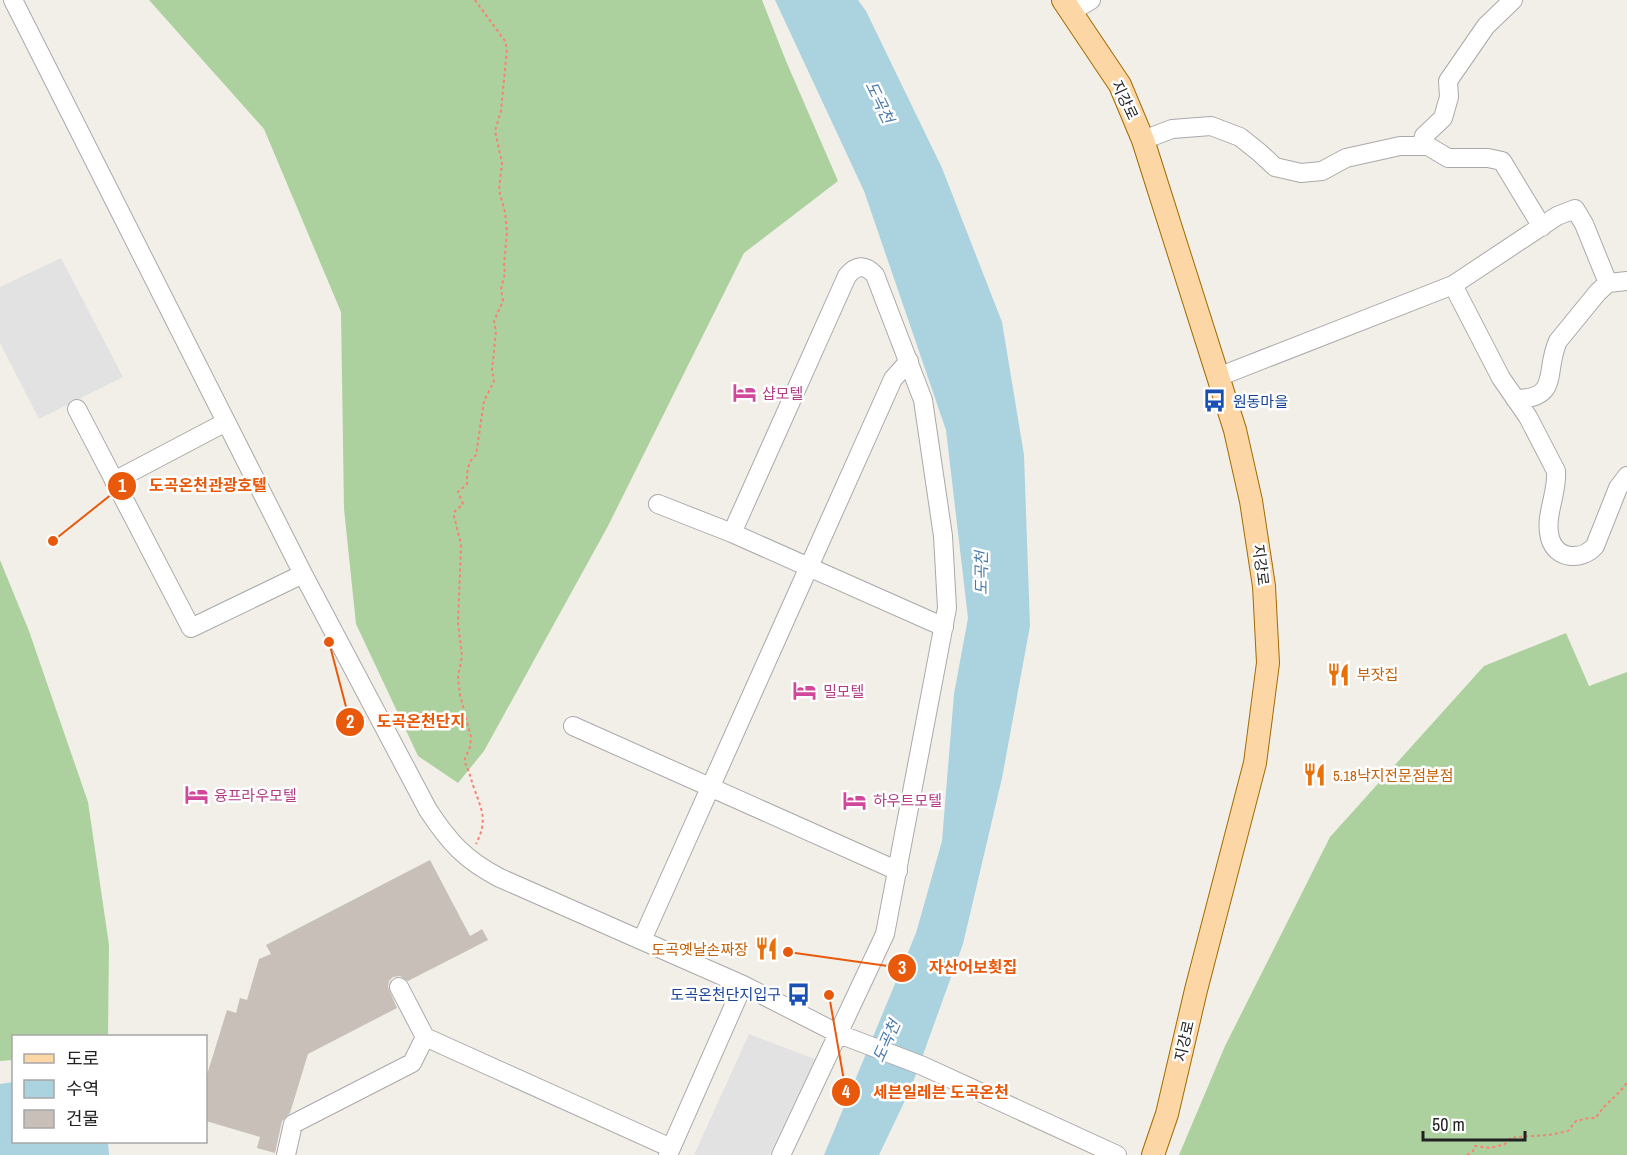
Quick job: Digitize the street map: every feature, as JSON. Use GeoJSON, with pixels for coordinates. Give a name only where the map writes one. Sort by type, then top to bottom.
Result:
{"type":"FeatureCollection","features":[{"type":"Feature","properties":{"kind":"main road","name":"지강로"},"geometry":{"type":"LineString","coordinates":[[1067,6],[1120,85],[1143,140],[1235,430],[1255,524],[1264,586],[1268,663],[1255,764],[1196,990],[1167,1114],[1154,1155]]}},
{"type":"Feature","properties":{"kind":"street"},"geometry":{"type":"LineString","coordinates":[[13,0],[303,574],[428,810],[450,843],[468,859],[500,878],[743,986],[839,1034],[860,1040],[923,1066],[1117,1155]]}},
{"type":"Feature","properties":{"kind":"street"},"geometry":{"type":"LineString","coordinates":[[1067,6],[1091,0]]}},
{"type":"Feature","properties":{"kind":"street"},"geometry":{"type":"LineString","coordinates":[[1421,146],[1424,136],[1443,118],[1449,97],[1448,81],[1486,26],[1513,0]]}},
{"type":"Feature","properties":{"kind":"street"},"geometry":{"type":"LineString","coordinates":[[1143,140],[1172,129],[1211,126],[1240,137],[1275,168],[1301,173],[1322,171],[1346,158],[1400,146],[1428,146],[1448,158],[1488,158],[1502,161],[1542,227]]}},
{"type":"Feature","properties":{"kind":"street"},"geometry":{"type":"LineString","coordinates":[[1218,377],[1453,285],[1557,216],[1575,209],[1584,224],[1608,284]]}},
{"type":"Feature","properties":{"kind":"street"},"geometry":{"type":"LineString","coordinates":[[732,533],[847,276],[853,268],[861,266],[869,268],[875,275],[923,400],[943,536],[947,608],[885,934],[781,1155]]}},
{"type":"Feature","properties":{"kind":"street"},"geometry":{"type":"LineString","coordinates":[[1515,399],[1534,398],[1543,393],[1547,387],[1554,349],[1558,341],[1598,292],[1608,284],[1627,281]]}},
{"type":"Feature","properties":{"kind":"street"},"geometry":{"type":"LineString","coordinates":[[1453,285],[1501,378],[1528,417],[1556,471],[1557,480],[1549,525],[1552,544],[1563,555],[1584,555],[1595,546],[1618,488],[1627,476]]}},
{"type":"Feature","properties":{"kind":"street"},"geometry":{"type":"LineString","coordinates":[[642,940],[893,379],[909,361]]}},
{"type":"Feature","properties":{"kind":"street"},"geometry":{"type":"LineString","coordinates":[[77,410],[190,628],[303,574]]}},
{"type":"Feature","properties":{"kind":"street"},"geometry":{"type":"LineString","coordinates":[[114,481],[226,422]]}},
{"type":"Feature","properties":{"kind":"street"},"geometry":{"type":"LineString","coordinates":[[658,504],[732,533],[944,627]]}},
{"type":"Feature","properties":{"kind":"street"},"geometry":{"type":"LineString","coordinates":[[573,726],[898,871]]}},
{"type":"Feature","properties":{"kind":"street"},"geometry":{"type":"LineString","coordinates":[[399,987],[425,1037],[670,1151],[743,986]]}},
{"type":"Feature","properties":{"kind":"street"},"geometry":{"type":"LineString","coordinates":[[286,1155],[293,1124],[412,1062],[425,1037]]}},
{"type":"Feature","properties":{"kind":"path"},"geometry":{"type":"LineString","coordinates":[[468,859],[483,831],[482,805],[473,785],[473,777],[464,761],[470,747],[471,737],[460,695],[458,677],[462,656],[458,623],[461,544],[454,516],[463,504],[458,492],[467,484],[467,472],[471,459],[476,454],[484,401],[494,381],[492,370],[496,331],[494,321],[503,301],[501,289],[505,273],[507,231],[499,190],[502,163],[495,131],[501,111],[507,49],[505,41],[475,0]]}},
{"type":"Feature","properties":{"kind":"path"},"geometry":{"type":"LineString","coordinates":[[1467,1155],[1473,1151],[1475,1146],[1490,1148],[1505,1144],[1516,1137],[1549,1136],[1568,1131],[1576,1121],[1596,1118],[1609,1102],[1621,1093],[1627,1082]]}},
{"type":"Feature","properties":{"kind":"green space"},"geometry":{"type":"Polygon","coordinates":[[[149,0],[762,0],[838,181],[744,253],[608,526],[484,751],[458,783],[418,756],[356,624],[344,509],[341,312],[264,129],[149,0]]]}},
{"type":"Feature","properties":{"kind":"green space"},"geometry":{"type":"Polygon","coordinates":[[[0,560],[29,631],[88,802],[109,945],[108,1035],[12,1035],[12,1060],[0,1061],[0,560]]]}},
{"type":"Feature","properties":{"kind":"green space"},"geometry":{"type":"Polygon","coordinates":[[[1566,633],[1589,686],[1627,672],[1627,1155],[1179,1155],[1225,1046],[1330,837],[1484,666],[1566,633]]]}},
{"type":"Feature","properties":{"kind":"shaded area"},"geometry":{"type":"Polygon","coordinates":[[[61,258],[123,377],[39,419],[0,343],[0,287],[61,258]]]}},
{"type":"Feature","properties":{"kind":"shaded area"},"geometry":{"type":"Polygon","coordinates":[[[749,1034],[815,1059],[769,1155],[694,1155],[749,1034]]]}},
{"type":"Feature","properties":{"kind":"water","name":"도곡천"},"geometry":{"type":"Polygon","coordinates":[[[775,0],[858,0],[866,11],[942,168],[1002,322],[1024,455],[1030,626],[1002,778],[963,944],[911,1088],[879,1155],[824,1155],[916,933],[942,841],[954,694],[968,618],[946,430],[864,191],[775,0]]]}},
{"type":"Feature","properties":{"kind":"water"},"geometry":{"type":"Polygon","coordinates":[[[12,1082],[12,1143],[108,1143],[109,1155],[0,1155],[0,1084],[12,1082]]]}},
{"type":"Feature","properties":{"kind":"building"},"geometry":{"type":"Polygon","coordinates":[[[430,860],[470,936],[482,929],[488,940],[408,981],[400,976],[393,977],[388,987],[397,1008],[308,1054],[290,1113],[282,1121],[275,1153],[257,1148],[260,1137],[207,1121],[207,1075],[227,1010],[236,1013],[240,998],[247,1000],[259,959],[271,954],[266,945],[430,860]]]}},
{"type":"Feature","properties":{"kind":"place","name":"샵모텔"},"geometry":{"type":"Point","coordinates":[744,393]}},
{"type":"Feature","properties":{"kind":"place","name":"원동마을"},"geometry":{"type":"Point","coordinates":[1215,401]}},
{"type":"Feature","properties":{"kind":"place","name":"도곡온천관광호텔"},"geometry":{"type":"Point","coordinates":[53,541]}},
{"type":"Feature","properties":{"kind":"place","name":"도곡온천단지"},"geometry":{"type":"Point","coordinates":[329,642]}},
{"type":"Feature","properties":{"kind":"place","name":"부잣집"},"geometry":{"type":"Point","coordinates":[1339,674]}},
{"type":"Feature","properties":{"kind":"place","name":"밀모텔"},"geometry":{"type":"Point","coordinates":[805,691]}},
{"type":"Feature","properties":{"kind":"place","name":"5.18낙지전문점분점"},"geometry":{"type":"Point","coordinates":[1315,775]}},
{"type":"Feature","properties":{"kind":"place","name":"융프라우모텔"},"geometry":{"type":"Point","coordinates":[196,795]}},
{"type":"Feature","properties":{"kind":"place","name":"하우트모텔"},"geometry":{"type":"Point","coordinates":[855,800]}},
{"type":"Feature","properties":{"kind":"place","name":"도곡옛날손짜장"},"geometry":{"type":"Point","coordinates":[766,949]}},
{"type":"Feature","properties":{"kind":"place","name":"자산어보횟집"},"geometry":{"type":"Point","coordinates":[788,952]}},
{"type":"Feature","properties":{"kind":"place","name":"도곡온천단지입구"},"geometry":{"type":"Point","coordinates":[799,994]}},
{"type":"Feature","properties":{"kind":"place","name":"세븐일레븐 도곡온천"},"geometry":{"type":"Point","coordinates":[829,995]}}]}
